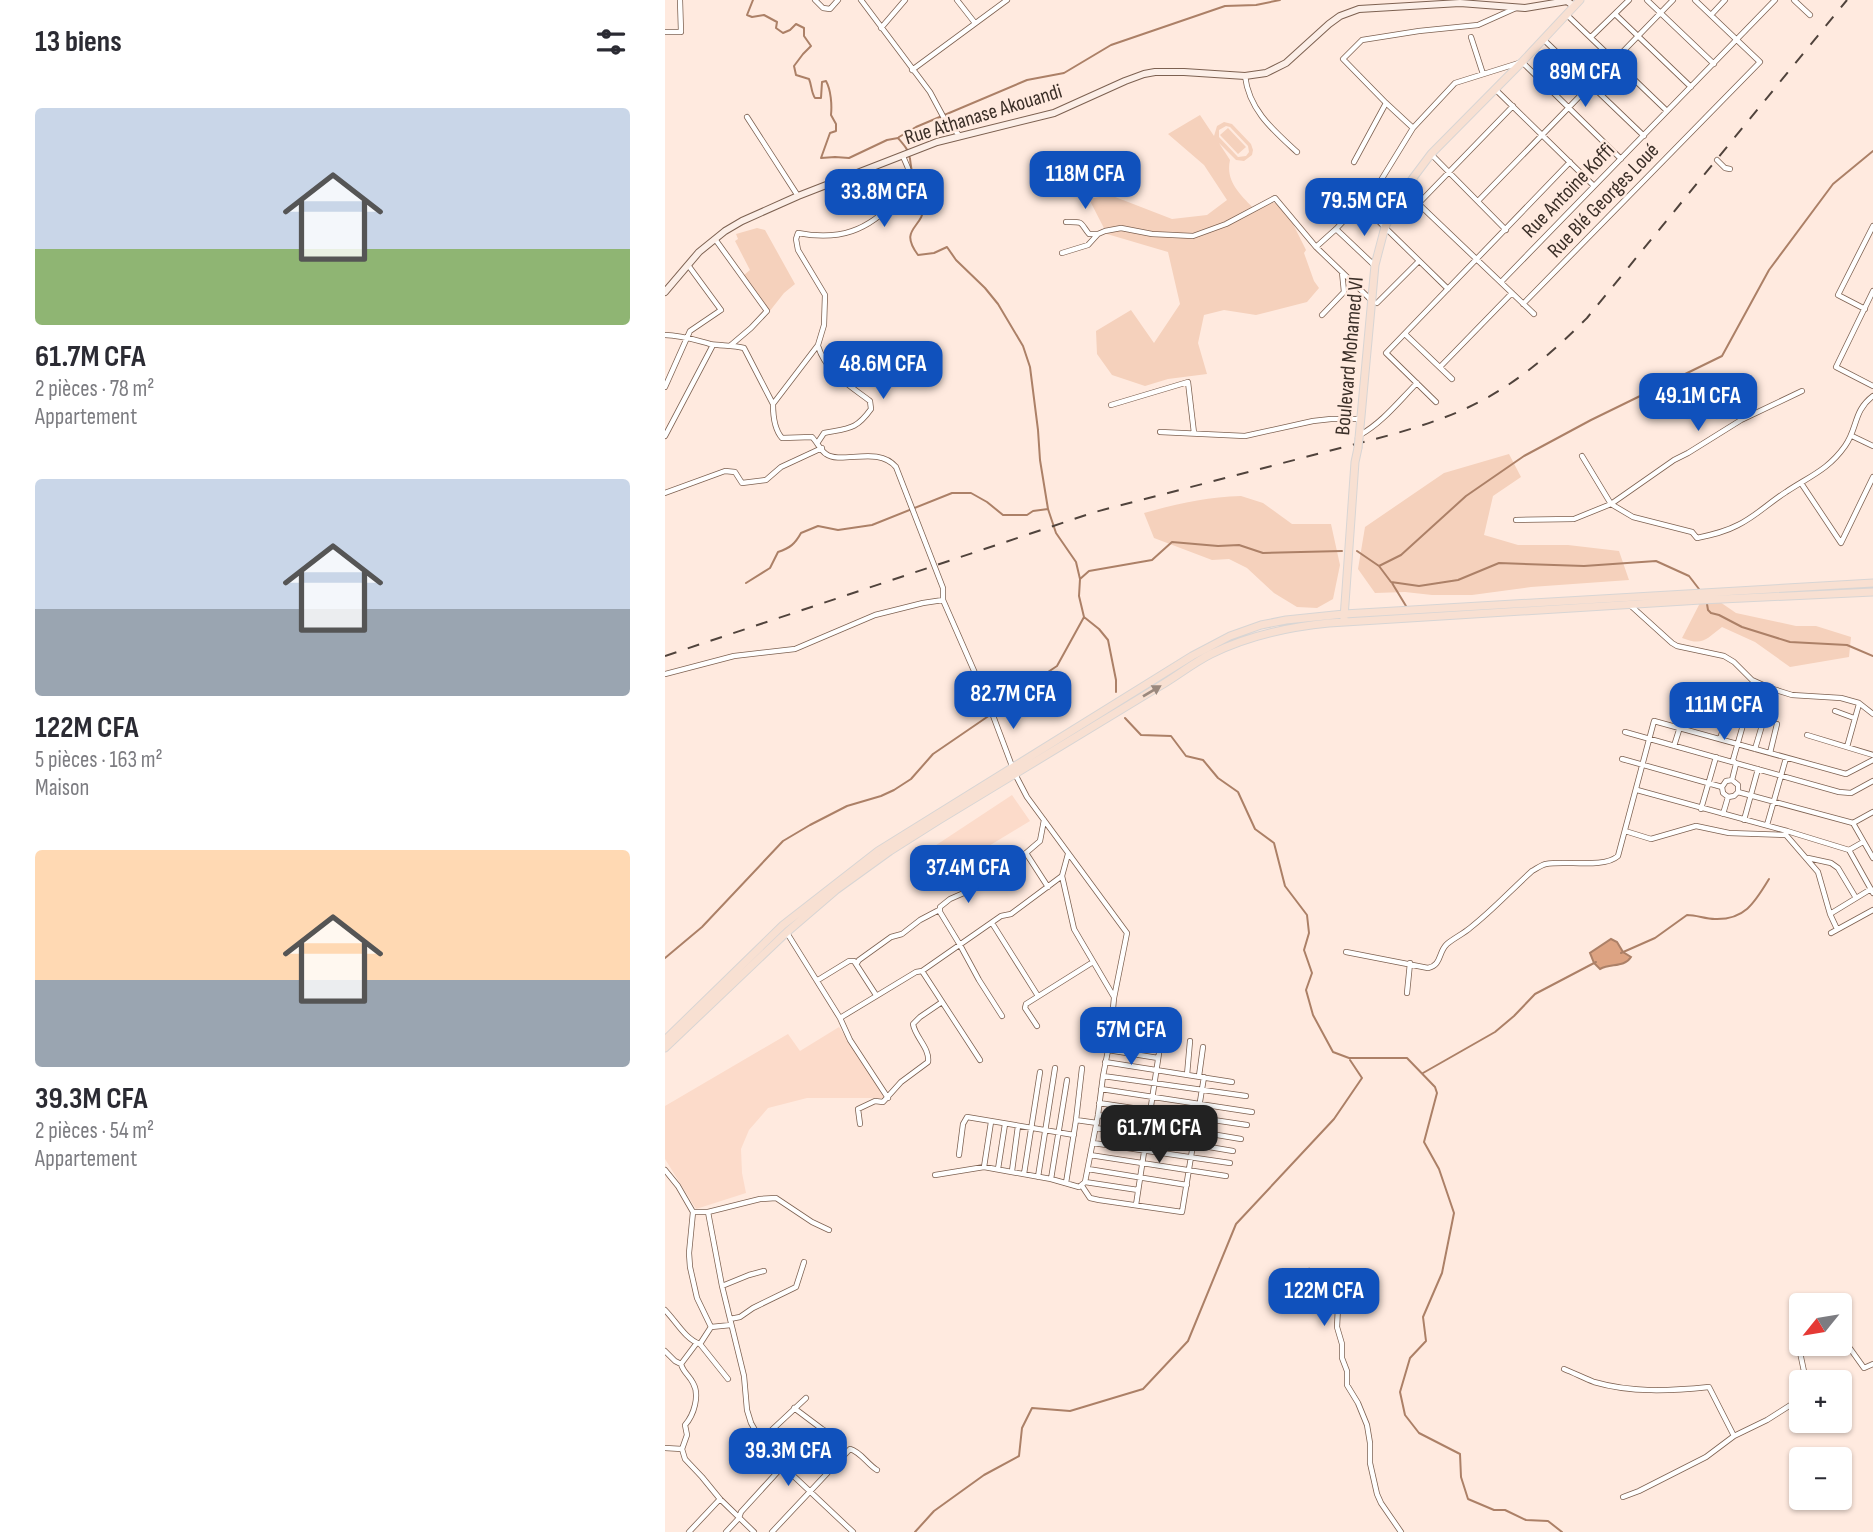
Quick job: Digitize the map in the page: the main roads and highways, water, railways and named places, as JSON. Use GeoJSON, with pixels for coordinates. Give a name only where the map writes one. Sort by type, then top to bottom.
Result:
{"type":"FeatureCollection","features":[{"type":"Feature","properties":{"kind":"main road","name":"Boulevard Mohamed VI"},"geometry":{"type":"LineString","coordinates":[[1344,618],[1355,461],[1374,301],[1375,265],[1385,227],[1404,190],[1431,154],[1577,3]]}},
{"type":"Feature","properties":{"kind":"main road"},"geometry":{"type":"LineString","coordinates":[[665,1040],[783,925],[878,851],[1211,654],[1261,634],[1344,618],[1873,583]]}},
{"type":"Feature","properties":{"kind":"main road"},"geometry":{"type":"LineString","coordinates":[[1344,618],[1873,592]]}},
{"type":"Feature","properties":{"kind":"main road"},"geometry":{"type":"LineString","coordinates":[[665,1048],[786,932],[836,890],[1014,770]]}},
{"type":"Feature","properties":{"kind":"waterway"},"geometry":{"type":"LineString","coordinates":[[753,0],[747,15],[764,15],[777,22],[776,28],[783,33],[796,24],[804,28],[804,36],[811,46],[794,66],[796,75],[809,79],[815,98],[821,98],[822,82],[826,81],[831,98],[831,115],[836,124],[836,131],[830,133],[821,158],[849,158],[887,140],[898,138],[909,153],[914,177],[927,189],[923,214],[911,234],[912,246],[918,255],[934,253],[947,247],[998,304],[1023,346],[1030,367],[1048,509],[1056,533],[1076,562],[1084,617],[1108,640],[1116,692]]}},
{"type":"Feature","properties":{"kind":"waterway"},"geometry":{"type":"LineString","coordinates":[[899,137],[916,127],[1027,80],[1064,73],[1111,45],[1225,6],[1256,5],[1280,0]]}},
{"type":"Feature","properties":{"kind":"waterway"},"geometry":{"type":"LineString","coordinates":[[1379,566],[1401,555],[1466,496],[1524,456],[1722,356],[1769,270],[1833,184],[1873,151]]}},
{"type":"Feature","properties":{"kind":"waterway"},"geometry":{"type":"LineString","coordinates":[[746,583],[770,568],[778,552],[792,545],[801,533],[818,526],[838,530],[872,525],[952,493],[971,493],[1003,515],[1027,515],[1033,511],[1048,509]]}},
{"type":"Feature","properties":{"kind":"waterway"},"geometry":{"type":"LineString","coordinates":[[1080,579],[1089,571],[1152,560],[1172,542],[1239,545],[1263,553],[1342,551]]}},
{"type":"Feature","properties":{"kind":"waterway"},"geometry":{"type":"LineString","coordinates":[[1357,551],[1379,566],[1391,582],[1419,586],[1458,580],[1499,563],[1584,566],[1656,561],[1689,576],[1699,589]]}},
{"type":"Feature","properties":{"kind":"waterway"},"geometry":{"type":"LineString","coordinates":[[1392,583],[1406,606]]}},
{"type":"Feature","properties":{"kind":"waterway"},"geometry":{"type":"LineString","coordinates":[[1707,604],[1711,613],[1742,627],[1790,642],[1847,645],[1873,656]]}},
{"type":"Feature","properties":{"kind":"waterway"},"geometry":{"type":"LineString","coordinates":[[995,712],[1015,694],[1057,666],[1084,617]]}},
{"type":"Feature","properties":{"kind":"waterway"},"geometry":{"type":"LineString","coordinates":[[665,958],[702,927],[783,841],[847,806],[894,790],[911,779],[933,754],[990,715]]}},
{"type":"Feature","properties":{"kind":"waterway"},"geometry":{"type":"LineString","coordinates":[[1125,718],[1141,735],[1171,736],[1186,756],[1203,760],[1218,778],[1238,792],[1255,829],[1274,843],[1285,886],[1307,915],[1309,933],[1304,950],[1312,973],[1306,990],[1313,1015],[1333,1052],[1349,1058],[1407,1058],[1435,1087],[1437,1093],[1424,1142],[1439,1169],[1454,1213],[1442,1273],[1423,1317],[1426,1341],[1410,1358],[1400,1392],[1405,1415],[1419,1433],[1460,1454],[1461,1477],[1468,1499],[1494,1510],[1505,1510],[1526,1520],[1548,1521],[1562,1532]]}},
{"type":"Feature","properties":{"kind":"waterway"},"geometry":{"type":"LineString","coordinates":[[1621,953],[1655,938],[1687,915],[1725,919],[1742,913],[1754,902],[1769,879]]}},
{"type":"Feature","properties":{"kind":"waterway"},"geometry":{"type":"LineString","coordinates":[[1423,1073],[1495,1032],[1535,994],[1596,962]]}},
{"type":"Feature","properties":{"kind":"waterway"},"geometry":{"type":"LineString","coordinates":[[915,1532],[934,1511],[984,1475],[1019,1456],[1022,1428],[1032,1408],[1070,1411],[1143,1389],[1188,1341],[1236,1224],[1334,1119],[1362,1078],[1350,1060]]}},
{"type":"Feature","properties":{"kind":"railway"},"geometry":{"type":"LineString","coordinates":[[665,656],[1095,512],[1394,434],[1449,416],[1481,401],[1537,364],[1587,318],[1847,0]]}}]}
